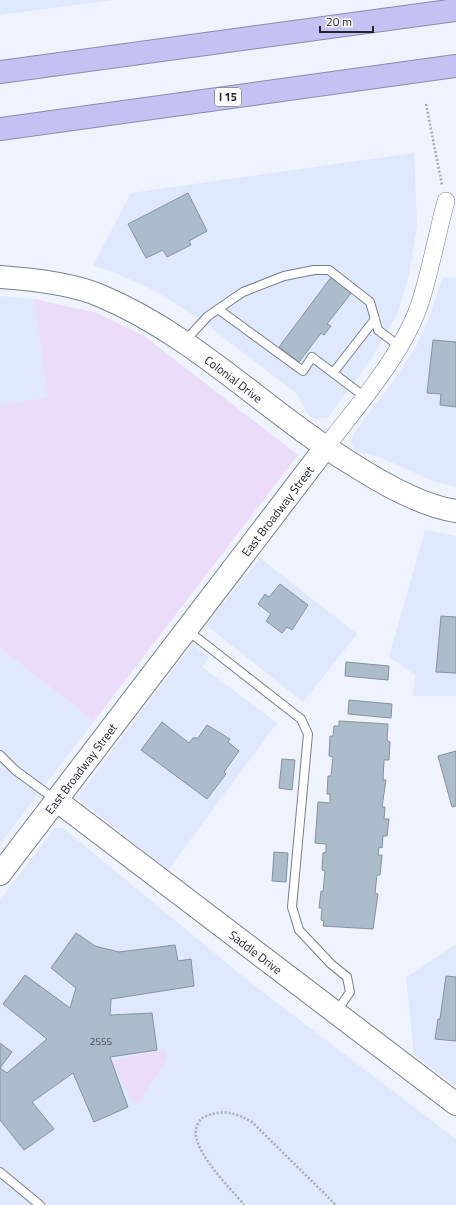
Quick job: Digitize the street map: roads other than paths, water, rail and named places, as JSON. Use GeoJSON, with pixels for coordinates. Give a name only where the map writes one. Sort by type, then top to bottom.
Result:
{"type":"FeatureCollection","features":[{"type":"Feature","properties":{"kind":"highway"},"geometry":{"type":"LineString","coordinates":[[0,72],[456,10]]}},
{"type":"Feature","properties":{"kind":"highway","name":"I 15"},"geometry":{"type":"LineString","coordinates":[[0,129],[456,66]]}},
{"type":"Feature","properties":{"kind":"street","name":"East Broadway Street"},"geometry":{"type":"LineString","coordinates":[[0,874],[365,397],[399,346],[421,300],[446,201]]}},
{"type":"Feature","properties":{"kind":"street","name":"Colonial Drive"},"geometry":{"type":"LineString","coordinates":[[0,277],[41,281],[100,295],[158,324],[185,341],[325,448],[371,477],[408,495],[456,511]]}},
{"type":"Feature","properties":{"kind":"street","name":"Saddle Drive"},"geometry":{"type":"LineString","coordinates":[[56,800],[335,1014],[456,1104]]}},
{"type":"Feature","properties":{"kind":"lane"},"geometry":{"type":"LineString","coordinates":[[185,341],[208,316],[243,292],[284,276],[314,270],[329,270],[370,302],[378,330],[399,346]]}},
{"type":"Feature","properties":{"kind":"lane"},"geometry":{"type":"LineString","coordinates":[[218,309],[302,371],[312,357],[365,397]]}},
{"type":"Feature","properties":{"kind":"lane"},"geometry":{"type":"LineString","coordinates":[[333,373],[375,319]]}},
{"type":"Feature","properties":{"kind":"lane"},"geometry":{"type":"LineString","coordinates":[[187,630],[301,719],[308,734],[292,907],[299,930],[330,964],[347,977],[350,992],[335,1014]]}},
{"type":"Feature","properties":{"kind":"lane"},"geometry":{"type":"LineString","coordinates":[[0,756],[15,770],[56,800]]}},
{"type":"Feature","properties":{"kind":"lane"},"geometry":{"type":"LineString","coordinates":[[0,1172],[40,1205]]}}]}
